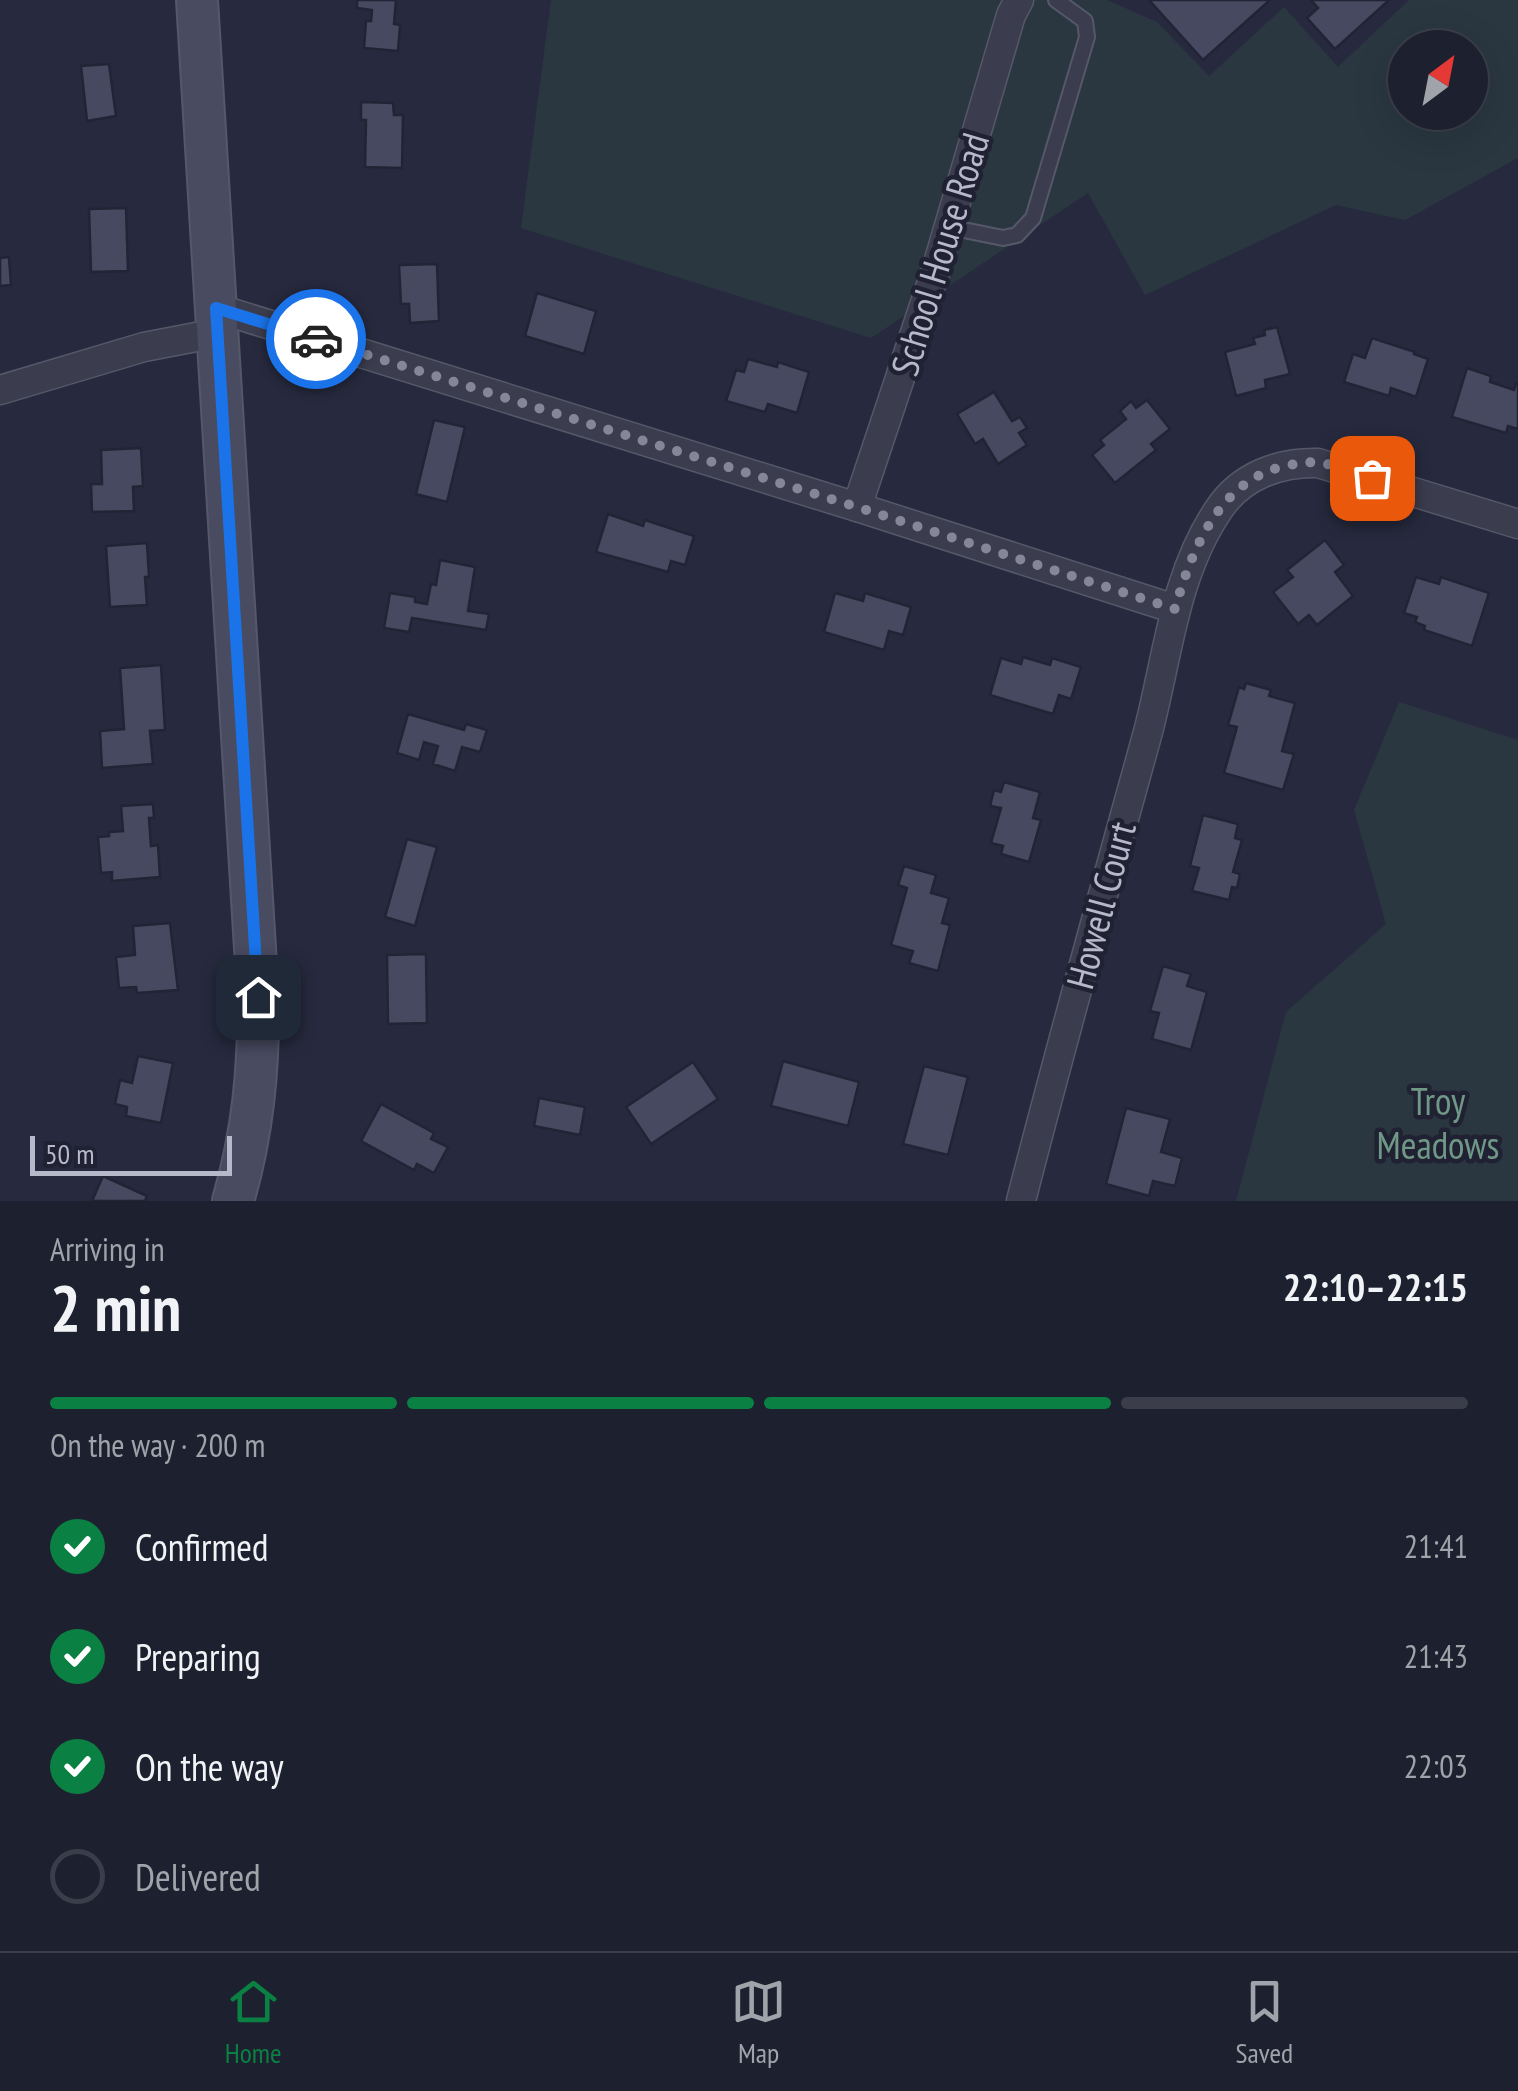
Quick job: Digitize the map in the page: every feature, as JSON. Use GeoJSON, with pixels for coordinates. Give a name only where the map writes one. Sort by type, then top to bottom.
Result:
{"type":"FeatureCollection","features":[{"type":"Feature","properties":{"kind":"main road"},"geometry":{"type":"LineString","coordinates":[[198,0],[258,997],[254,1107],[245,1162],[233,1201]]}},
{"type":"Feature","properties":{"kind":"street","name":"School House Road"},"geometry":{"type":"LineString","coordinates":[[857,507],[949,228],[1018,0]]}},
{"type":"Feature","properties":{"kind":"street"},"geometry":{"type":"LineString","coordinates":[[0,390],[217,321],[857,507],[1175,609]]}},
{"type":"Feature","properties":{"kind":"street","name":"Howell Court"},"geometry":{"type":"LineString","coordinates":[[1021,1201],[1159,689],[1175,609],[1197,547],[1221,506],[1264,472],[1299,462],[1318,462],[1518,524]]}},
{"type":"Feature","properties":{"kind":"lane"},"geometry":{"type":"LineString","coordinates":[[949,228],[1003,238],[1016,235],[1033,218],[1087,38],[1085,21],[1056,0]]}},
{"type":"Feature","properties":{"kind":"green space"},"geometry":{"type":"Polygon","coordinates":[[[551,0],[1107,0],[1157,22],[1209,76],[1284,7],[1338,67],[1409,0],[1518,0],[1518,158],[1405,220],[1336,205],[1145,295],[1088,193],[871,338],[521,228],[551,0]]]}},
{"type":"Feature","properties":{"kind":"green space","name":"Troy Meadows"},"geometry":{"type":"Polygon","coordinates":[[[1399,702],[1518,740],[1518,1201],[1236,1201],[1286,1012],[1386,924],[1354,810],[1399,702]]]}},
{"type":"Feature","properties":{"kind":"building"},"geometry":{"type":"Polygon","coordinates":[[[357,0],[396,0],[394,24],[400,25],[398,51],[364,48],[366,21],[371,21],[372,10],[357,8],[357,0]]]}},
{"type":"Feature","properties":{"kind":"building"},"geometry":{"type":"Polygon","coordinates":[[[1149,0],[1270,0],[1203,60],[1149,0]]]}},
{"type":"Feature","properties":{"kind":"building"},"geometry":{"type":"Polygon","coordinates":[[[1311,0],[1389,0],[1335,49],[1307,18],[1318,8],[1311,0]]]}},
{"type":"Feature","properties":{"kind":"building"},"geometry":{"type":"Polygon","coordinates":[[[109,64],[116,116],[87,121],[81,66],[109,64]]]}},
{"type":"Feature","properties":{"kind":"building"},"geometry":{"type":"Polygon","coordinates":[[[361,102],[393,103],[394,115],[403,115],[402,168],[365,167],[366,120],[361,120],[361,102]]]}},
{"type":"Feature","properties":{"kind":"building"},"geometry":{"type":"Polygon","coordinates":[[[126,208],[128,271],[91,272],[89,209],[126,208]]]}},
{"type":"Feature","properties":{"kind":"building"},"geometry":{"type":"Polygon","coordinates":[[[9,257],[11,285],[0,286],[0,258],[9,257]]]}},
{"type":"Feature","properties":{"kind":"building"},"geometry":{"type":"Polygon","coordinates":[[[437,264],[439,321],[410,323],[409,304],[401,304],[399,265],[437,264]]]}},
{"type":"Feature","properties":{"kind":"building"},"geometry":{"type":"Polygon","coordinates":[[[537,293],[596,311],[584,354],[525,336],[537,293]]]}},
{"type":"Feature","properties":{"kind":"building"},"geometry":{"type":"Polygon","coordinates":[[[1277,327],[1290,374],[1265,380],[1266,388],[1236,396],[1225,352],[1255,344],[1253,338],[1277,327]]]}},
{"type":"Feature","properties":{"kind":"building"},"geometry":{"type":"Polygon","coordinates":[[[1372,338],[1428,359],[1416,397],[1391,388],[1389,396],[1344,382],[1353,354],[1365,358],[1372,338]]]}},
{"type":"Feature","properties":{"kind":"building"},"geometry":{"type":"Polygon","coordinates":[[[748,359],[777,367],[778,362],[809,372],[797,413],[768,404],[765,412],[726,401],[736,370],[744,372],[748,359]]]}},
{"type":"Feature","properties":{"kind":"building"},"geometry":{"type":"Polygon","coordinates":[[[1467,368],[1514,390],[1518,384],[1518,429],[1508,426],[1506,433],[1452,417],[1467,368]]]}},
{"type":"Feature","properties":{"kind":"building"},"geometry":{"type":"Polygon","coordinates":[[[994,392],[1012,421],[1020,417],[1027,428],[1019,433],[1027,445],[998,464],[983,439],[975,444],[957,414],[994,392]]]}},
{"type":"Feature","properties":{"kind":"building"},"geometry":{"type":"Polygon","coordinates":[[[1147,400],[1170,429],[1151,444],[1156,450],[1115,483],[1092,455],[1104,445],[1100,440],[1126,419],[1120,411],[1131,401],[1136,408],[1147,400]]]}},
{"type":"Feature","properties":{"kind":"building"},"geometry":{"type":"Polygon","coordinates":[[[434,420],[465,427],[447,502],[416,494],[434,420]]]}},
{"type":"Feature","properties":{"kind":"building"},"geometry":{"type":"Polygon","coordinates":[[[141,448],[143,486],[133,487],[134,511],[92,512],[91,484],[102,484],[101,450],[141,448]]]}},
{"type":"Feature","properties":{"kind":"building"},"geometry":{"type":"Polygon","coordinates":[[[608,514],[643,526],[645,520],[694,536],[685,565],[671,561],[668,572],[596,552],[608,514]]]}},
{"type":"Feature","properties":{"kind":"building"},"geometry":{"type":"Polygon","coordinates":[[[1325,540],[1344,565],[1335,572],[1353,596],[1317,625],[1309,615],[1298,624],[1273,592],[1293,577],[1287,570],[1325,540]]]}},
{"type":"Feature","properties":{"kind":"building"},"geometry":{"type":"Polygon","coordinates":[[[147,543],[147,605],[110,607],[106,546],[147,543]]]}},
{"type":"Feature","properties":{"kind":"building"},"geometry":{"type":"Polygon","coordinates":[[[440,560],[475,567],[468,611],[489,614],[486,630],[412,618],[409,632],[384,628],[390,593],[415,597],[415,602],[427,604],[431,584],[436,585],[440,560]]]}},
{"type":"Feature","properties":{"kind":"building"},"geometry":{"type":"Polygon","coordinates":[[[1416,577],[1439,584],[1441,577],[1489,593],[1472,646],[1424,630],[1425,626],[1415,622],[1417,617],[1404,613],[1416,577]]]}},
{"type":"Feature","properties":{"kind":"building"},"geometry":{"type":"Polygon","coordinates":[[[835,593],[863,601],[865,593],[911,607],[903,635],[889,631],[884,650],[824,632],[835,593]]]}},
{"type":"Feature","properties":{"kind":"building"},"geometry":{"type":"Polygon","coordinates":[[[1023,657],[1050,665],[1052,658],[1081,667],[1071,699],[1059,695],[1053,714],[990,695],[1001,658],[1021,664],[1023,657]]]}},
{"type":"Feature","properties":{"kind":"building"},"geometry":{"type":"Polygon","coordinates":[[[161,665],[165,730],[150,731],[153,764],[102,768],[100,731],[124,729],[120,668],[161,665]]]}},
{"type":"Feature","properties":{"kind":"building"},"geometry":{"type":"Polygon","coordinates":[[[1246,683],[1271,690],[1269,696],[1295,703],[1282,751],[1294,754],[1283,790],[1224,773],[1237,727],[1228,725],[1239,687],[1244,689],[1246,683]]]}},
{"type":"Feature","properties":{"kind":"building"},"geometry":{"type":"Polygon","coordinates":[[[408,714],[464,730],[466,724],[487,730],[480,752],[462,747],[455,771],[433,764],[438,746],[424,742],[419,760],[397,753],[408,714]]]}},
{"type":"Feature","properties":{"kind":"building"},"geometry":{"type":"Polygon","coordinates":[[[1004,782],[1040,792],[1033,818],[1041,820],[1029,862],[1001,854],[1003,846],[991,843],[1001,808],[990,806],[994,790],[1001,792],[1004,782]]]}},
{"type":"Feature","properties":{"kind":"building"},"geometry":{"type":"Polygon","coordinates":[[[153,804],[154,818],[149,818],[151,846],[158,845],[160,877],[112,881],[112,872],[101,873],[98,837],[123,831],[121,806],[153,804]]]}},
{"type":"Feature","properties":{"kind":"building"},"geometry":{"type":"Polygon","coordinates":[[[1203,815],[1238,824],[1235,838],[1242,840],[1233,872],[1240,874],[1229,900],[1192,891],[1199,868],[1190,866],[1203,815]]]}},
{"type":"Feature","properties":{"kind":"building"},"geometry":{"type":"Polygon","coordinates":[[[407,839],[437,847],[415,926],[385,917],[407,839]]]}},
{"type":"Feature","properties":{"kind":"building"},"geometry":{"type":"Polygon","coordinates":[[[904,866],[936,875],[931,893],[949,898],[942,923],[950,925],[938,971],[909,963],[913,951],[891,945],[907,888],[898,885],[904,866]]]}},
{"type":"Feature","properties":{"kind":"building"},"geometry":{"type":"Polygon","coordinates":[[[170,923],[178,990],[137,993],[136,987],[119,988],[116,957],[135,955],[133,926],[170,923]]]}},
{"type":"Feature","properties":{"kind":"building"},"geometry":{"type":"Polygon","coordinates":[[[426,954],[427,1023],[388,1024],[387,955],[426,954]]]}},
{"type":"Feature","properties":{"kind":"building"},"geometry":{"type":"Polygon","coordinates":[[[1163,966],[1191,974],[1187,986],[1207,992],[1191,1050],[1152,1039],[1159,1013],[1150,1011],[1163,966]]]}},
{"type":"Feature","properties":{"kind":"building"},"geometry":{"type":"Polygon","coordinates":[[[138,1056],[173,1063],[161,1123],[126,1116],[127,1107],[115,1104],[120,1080],[132,1083],[138,1056]]]}},
{"type":"Feature","properties":{"kind":"building"},"geometry":{"type":"Polygon","coordinates":[[[783,1061],[859,1082],[848,1126],[771,1106],[783,1061]]]}},
{"type":"Feature","properties":{"kind":"building"},"geometry":{"type":"Polygon","coordinates":[[[693,1062],[718,1099],[651,1144],[626,1107],[693,1062]]]}},
{"type":"Feature","properties":{"kind":"building"},"geometry":{"type":"Polygon","coordinates":[[[924,1066],[968,1077],[948,1155],[903,1144],[924,1066]]]}},
{"type":"Feature","properties":{"kind":"building"},"geometry":{"type":"Polygon","coordinates":[[[539,1098],[585,1107],[580,1135],[534,1126],[539,1098]]]}},
{"type":"Feature","properties":{"kind":"building"},"geometry":{"type":"Polygon","coordinates":[[[381,1104],[434,1133],[431,1139],[448,1147],[434,1173],[417,1164],[414,1170],[361,1141],[381,1104]]]}},
{"type":"Feature","properties":{"kind":"building"},"geometry":{"type":"Polygon","coordinates":[[[1126,1108],[1170,1119],[1161,1152],[1182,1158],[1175,1186],[1153,1181],[1149,1196],[1106,1184],[1126,1108]]]}},
{"type":"Feature","properties":{"kind":"building"},"geometry":{"type":"Polygon","coordinates":[[[103,1176],[147,1196],[145,1201],[92,1201],[103,1176]]]}},
{"type":"Feature","properties":{"kind":"way so far"},"geometry":{"type":"LineString","coordinates":[[316,339],[1175,609],[1197,547],[1221,506],[1248,481],[1299,462],[1318,462],[1372,478]]}},
{"type":"Feature","properties":{"kind":"route"},"geometry":{"type":"LineString","coordinates":[[258,997],[216,308],[316,339]]}}]}
